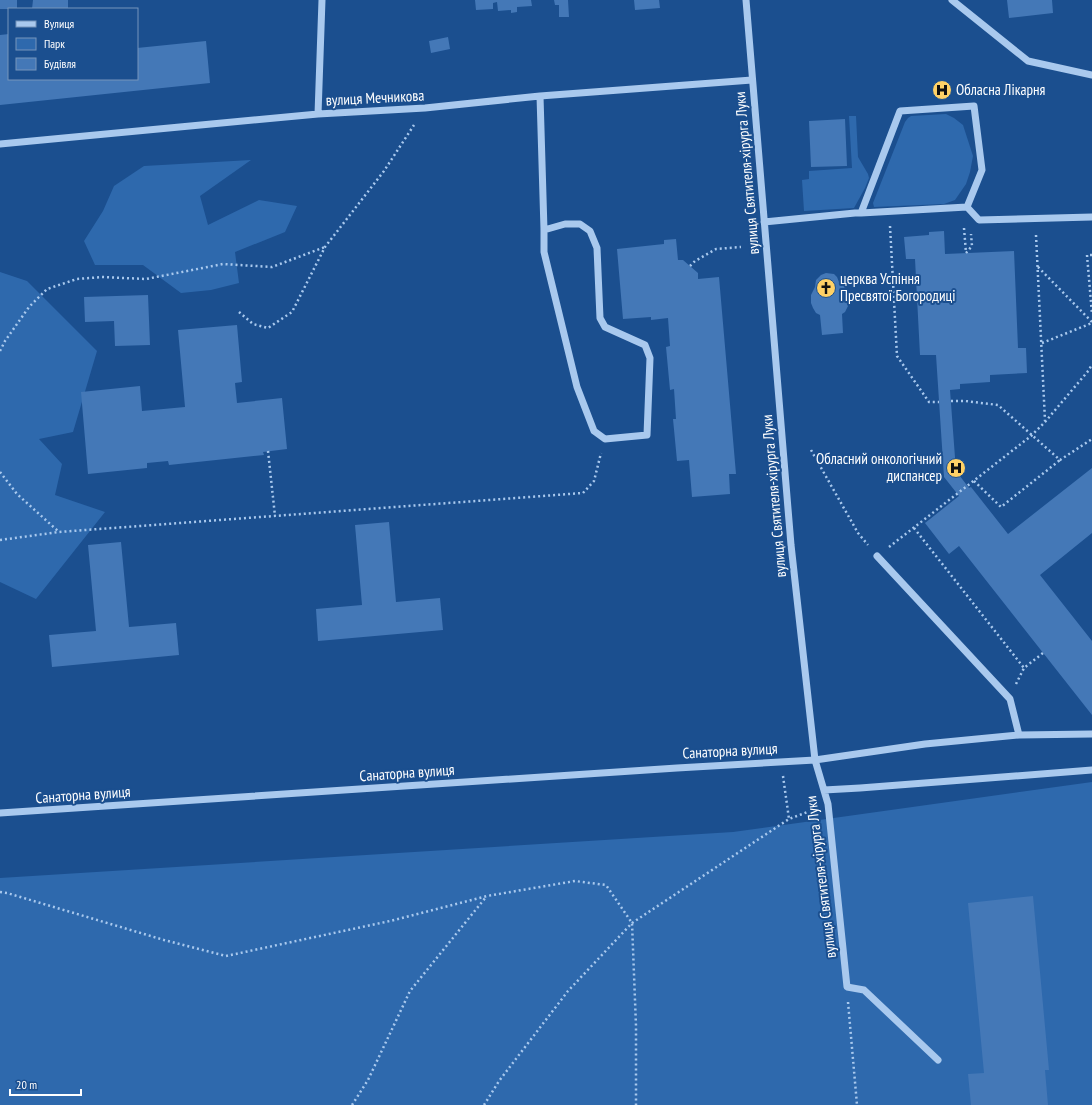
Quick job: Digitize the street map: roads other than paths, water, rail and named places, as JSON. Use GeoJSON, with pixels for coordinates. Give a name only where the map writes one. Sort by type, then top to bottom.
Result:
{"type":"FeatureCollection","features":[{"type":"Feature","properties":{"kind":"street"},"geometry":{"type":"LineString","coordinates":[[318,114],[322,0]]}},
{"type":"Feature","properties":{"kind":"street","name":"вулиця Святителя-хірурга Луки"},"geometry":{"type":"LineString","coordinates":[[746,0],[791,545],[815,760],[828,804],[847,987],[864,990],[938,1060]]}},
{"type":"Feature","properties":{"kind":"street"},"geometry":{"type":"LineString","coordinates":[[952,0],[1028,61],[1092,75]]}},
{"type":"Feature","properties":{"kind":"street","name":"вулиця Мечникова"},"geometry":{"type":"LineString","coordinates":[[0,144],[318,114],[426,108],[540,96],[752,80]]}},
{"type":"Feature","properties":{"kind":"street"},"geometry":{"type":"LineString","coordinates":[[540,96],[544,252],[577,387],[594,431],[605,439],[647,435],[650,358],[645,345],[605,327],[600,318],[597,248],[590,231],[580,224],[565,224],[544,230]]}},
{"type":"Feature","properties":{"kind":"street"},"geometry":{"type":"LineString","coordinates":[[861,213],[900,111],[974,106],[982,170],[964,207]]}},
{"type":"Feature","properties":{"kind":"street"},"geometry":{"type":"LineString","coordinates":[[764,222],[861,213],[964,207],[979,220],[1092,217]]}},
{"type":"Feature","properties":{"kind":"street"},"geometry":{"type":"LineString","coordinates":[[877,556],[1010,699],[1019,735]]}},
{"type":"Feature","properties":{"kind":"street","name":"Санаторна вулиця"},"geometry":{"type":"LineString","coordinates":[[0,813],[815,760],[925,744],[1019,735],[1092,734]]}},
{"type":"Feature","properties":{"kind":"street"},"geometry":{"type":"LineString","coordinates":[[824,790],[1092,770]]}},
{"type":"Feature","properties":{"kind":"place","name":"Обласна Лікарня"},"geometry":{"type":"Point","coordinates":[942,90]}},
{"type":"Feature","properties":{"kind":"place","name":"церква Успіння Пресвятої Богородиці"},"geometry":{"type":"Point","coordinates":[826,288]}},
{"type":"Feature","properties":{"kind":"place","name":"Обласний онкологічний диспансер"},"geometry":{"type":"Point","coordinates":[956,468]}}]}
